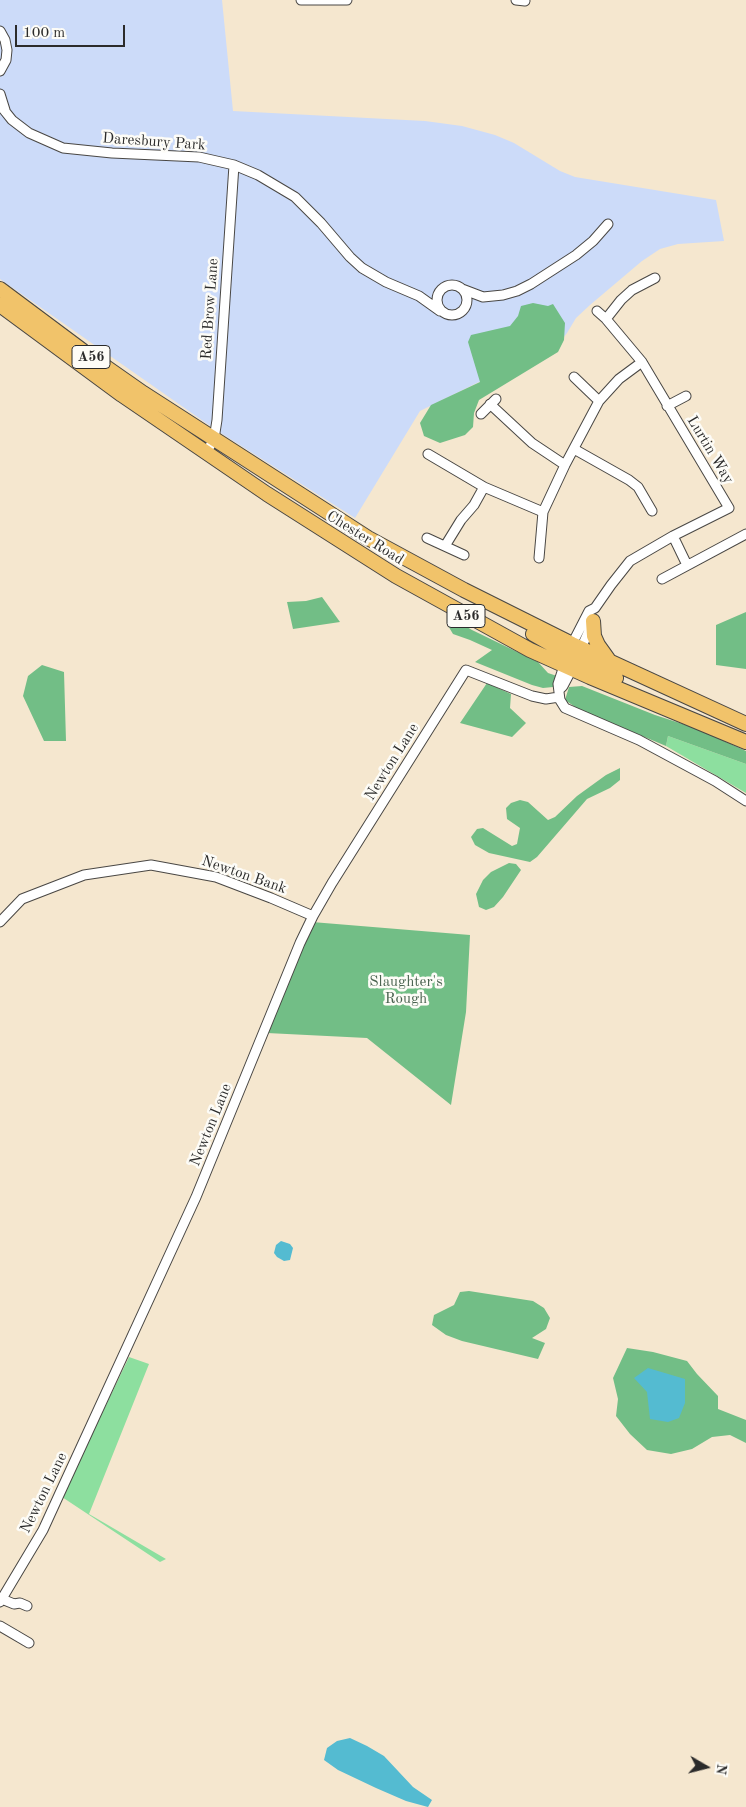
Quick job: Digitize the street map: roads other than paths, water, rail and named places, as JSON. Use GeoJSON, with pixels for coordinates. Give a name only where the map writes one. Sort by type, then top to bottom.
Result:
{"type":"FeatureCollection","features":[{"type":"Feature","properties":{"kind":"highway","name":"Chester Road"},"geometry":{"type":"LineString","coordinates":[[0,289],[83,351],[214,439],[368,538],[464,590],[572,656],[687,717],[746,742]]}},
{"type":"Feature","properties":{"kind":"highway","name":"Chester Road"},"geometry":{"type":"LineString","coordinates":[[0,305],[122,395],[312,524],[396,576],[492,630],[572,656],[610,661],[746,724]]}},
{"type":"Feature","properties":{"kind":"highway"},"geometry":{"type":"LineString","coordinates":[[594,615],[594,636],[610,661]]}},
{"type":"Feature","properties":{"kind":"street"},"geometry":{"type":"LineString","coordinates":[[301,0],[347,0]]}},
{"type":"Feature","properties":{"kind":"street"},"geometry":{"type":"LineString","coordinates":[[516,0],[525,0]]}},
{"type":"Feature","properties":{"kind":"street"},"geometry":{"type":"LineString","coordinates":[[0,31],[5,40],[7,50],[6,60],[0,72]]}},
{"type":"Feature","properties":{"kind":"street"},"geometry":{"type":"LineString","coordinates":[[0,94],[2,108]]}},
{"type":"Feature","properties":{"kind":"street","name":"Daresbury Park"},"geometry":{"type":"LineString","coordinates":[[2,108],[12,120],[28,133],[63,148],[112,154],[199,157],[234,165],[258,175],[295,197],[321,223],[350,258],[362,268],[386,282],[418,296],[440,311]]}},
{"type":"Feature","properties":{"kind":"street","name":"Red Brow Lane"},"geometry":{"type":"LineString","coordinates":[[206,453],[214,439],[217,420],[234,165]]}},
{"type":"Feature","properties":{"kind":"street"},"geometry":{"type":"LineString","coordinates":[[418,296],[441,290],[450,285],[483,297],[503,295],[531,284],[585,248],[608,224]]}},
{"type":"Feature","properties":{"kind":"street"},"geometry":{"type":"LineString","coordinates":[[606,319],[621,300],[632,290],[655,278]]}},
{"type":"Feature","properties":{"kind":"street"},"geometry":{"type":"LineString","coordinates":[[462,289],[467,302],[463,310]]}},
{"type":"Feature","properties":{"kind":"street"},"geometry":{"type":"LineString","coordinates":[[441,290],[436,302],[440,311],[451,316],[459,314],[483,297]]}},
{"type":"Feature","properties":{"kind":"street","name":"Lurtin Way"},"geometry":{"type":"LineString","coordinates":[[597,311],[642,362],[729,508],[673,536]]}},
{"type":"Feature","properties":{"kind":"street"},"geometry":{"type":"LineString","coordinates":[[539,558],[543,512],[565,465],[599,401],[619,379],[642,362]]}},
{"type":"Feature","properties":{"kind":"street"},"geometry":{"type":"LineString","coordinates":[[574,377],[599,401]]}},
{"type":"Feature","properties":{"kind":"street","name":"Lurtin Way"},"geometry":{"type":"LineString","coordinates":[[668,406],[686,396]]}},
{"type":"Feature","properties":{"kind":"street"},"geometry":{"type":"LineString","coordinates":[[481,414],[493,402],[532,443],[565,465]]}},
{"type":"Feature","properties":{"kind":"street"},"geometry":{"type":"LineString","coordinates":[[574,449],[638,487],[652,511]]}},
{"type":"Feature","properties":{"kind":"street"},"geometry":{"type":"LineString","coordinates":[[428,454],[484,487],[543,512]]}},
{"type":"Feature","properties":{"kind":"street"},"geometry":{"type":"LineString","coordinates":[[445,546],[461,520],[474,505],[484,487]]}},
{"type":"Feature","properties":{"kind":"street"},"geometry":{"type":"LineString","coordinates":[[662,579],[746,534]]}},
{"type":"Feature","properties":{"kind":"street"},"geometry":{"type":"LineString","coordinates":[[572,656],[611,585],[630,562],[673,536],[686,565]]}},
{"type":"Feature","properties":{"kind":"street"},"geometry":{"type":"LineString","coordinates":[[427,538],[464,555]]}},
{"type":"Feature","properties":{"kind":"street"},"geometry":{"type":"LineString","coordinates":[[594,615],[589,612],[572,656],[559,694],[561,704],[567,710],[639,740],[715,781],[746,801]]}},
{"type":"Feature","properties":{"kind":"street","name":"Newton Lane"},"geometry":{"type":"LineString","coordinates":[[1,1600],[43,1530],[185,1223],[300,943],[313,916],[466,670],[532,696],[546,699],[559,694]]}},
{"type":"Feature","properties":{"kind":"street","name":"Newton Bank"},"geometry":{"type":"LineString","coordinates":[[0,922],[22,899],[84,875],[151,864],[216,877],[313,916]]}},
{"type":"Feature","properties":{"kind":"street"},"geometry":{"type":"LineString","coordinates":[[1,1600],[12,1608],[20,1603],[27,1606]]}},
{"type":"Feature","properties":{"kind":"street"},"geometry":{"type":"LineString","coordinates":[[0,1626],[30,1642]]}},
{"type":"Feature","properties":{"kind":"water"},"geometry":{"type":"Polygon","coordinates":[[[281,1241],[290,1244],[293,1248],[290,1260],[284,1261],[274,1253],[276,1245],[281,1241]]]}},
{"type":"Feature","properties":{"kind":"water"},"geometry":{"type":"Polygon","coordinates":[[[648,1368],[685,1379],[685,1403],[679,1418],[668,1422],[650,1419],[647,1392],[634,1378],[648,1368]]]}},
{"type":"Feature","properties":{"kind":"water"},"geometry":{"type":"Polygon","coordinates":[[[350,1738],[384,1756],[413,1787],[432,1800],[428,1807],[406,1801],[376,1788],[338,1770],[324,1760],[327,1748],[337,1741],[350,1738]]]}},
{"type":"Feature","properties":{"kind":"park label","name":"Slaughter's Rough"},"geometry":{"type":"Point","coordinates":[406,990]}}]}
